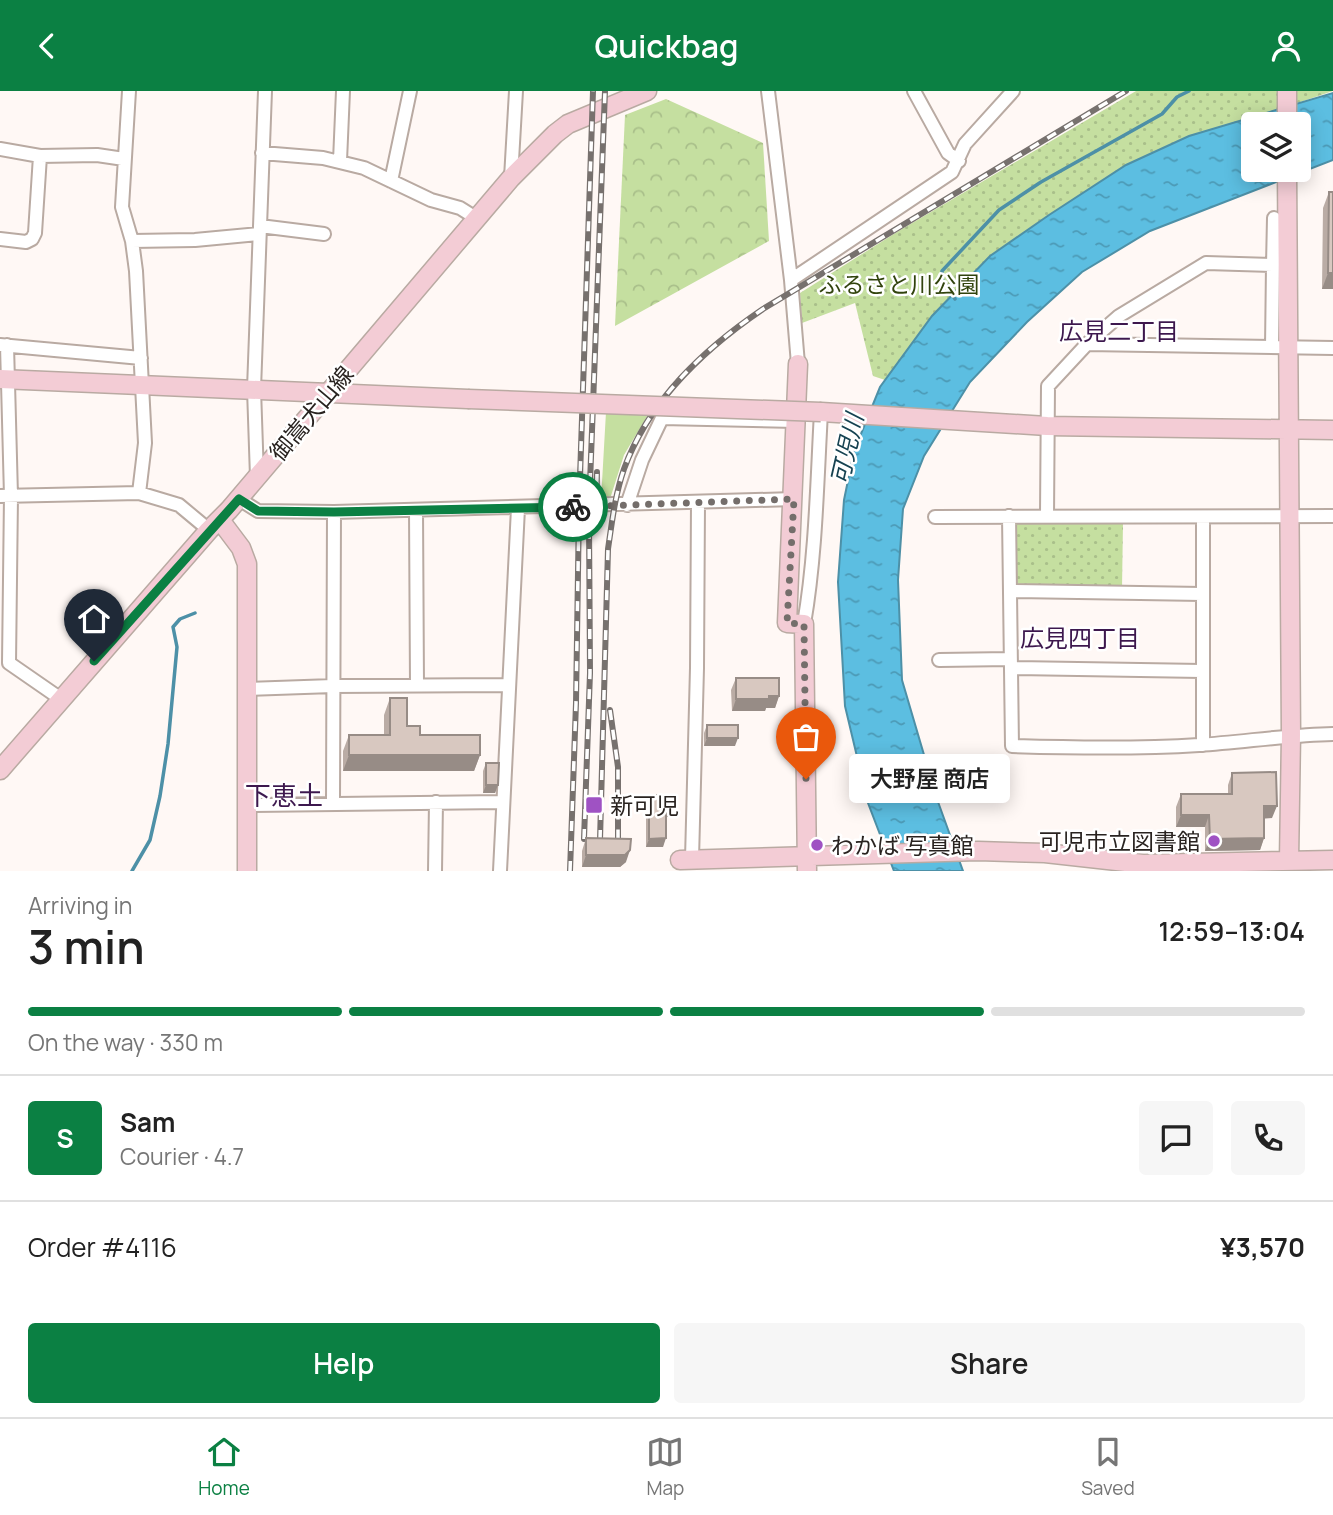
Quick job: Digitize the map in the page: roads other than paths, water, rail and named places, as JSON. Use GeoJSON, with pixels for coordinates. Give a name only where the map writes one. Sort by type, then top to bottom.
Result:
{"type":"FeatureCollection","features":[{"type":"Feature","properties":{"kind":"street"},"geometry":{"type":"LineString","coordinates":[[129,91],[122,207],[132,241],[136,271],[143,384],[145,443],[139,493]]}},
{"type":"Feature","properties":{"kind":"street"},"geometry":{"type":"LineString","coordinates":[[257,477],[254,389],[265,91]]}},
{"type":"Feature","properties":{"kind":"street"},"geometry":{"type":"LineString","coordinates":[[340,160],[343,91]]}},
{"type":"Feature","properties":{"kind":"street"},"geometry":{"type":"LineString","coordinates":[[391,181],[410,91]]}},
{"type":"Feature","properties":{"kind":"street"},"geometry":{"type":"LineString","coordinates":[[511,178],[516,91]]}},
{"type":"Feature","properties":{"kind":"street","name":"御嵩犬山線"},"geometry":{"type":"LineString","coordinates":[[0,770],[239,499],[511,178],[568,124],[647,91]]}},
{"type":"Feature","properties":{"kind":"street"},"geometry":{"type":"LineString","coordinates":[[768,91],[791,280],[798,364],[787,623],[804,624]]}},
{"type":"Feature","properties":{"kind":"street"},"geometry":{"type":"LineString","coordinates":[[914,91],[948,153],[959,160]]}},
{"type":"Feature","properties":{"kind":"street"},"geometry":{"type":"LineString","coordinates":[[791,280],[952,172],[965,144],[1013,91]]}},
{"type":"Feature","properties":{"kind":"street"},"geometry":{"type":"LineString","coordinates":[[1287,91],[1287,112]]}},
{"type":"Feature","properties":{"kind":"street"},"geometry":{"type":"LineString","coordinates":[[0,149],[40,156],[97,155],[124,159]]}},
{"type":"Feature","properties":{"kind":"street"},"geometry":{"type":"LineString","coordinates":[[262,153],[340,160],[364,168],[431,200],[460,208],[476,218]]}},
{"type":"Feature","properties":{"kind":"street"},"geometry":{"type":"LineString","coordinates":[[0,239],[26,242],[33,239],[40,156]]}},
{"type":"Feature","properties":{"kind":"street"},"geometry":{"type":"LineString","coordinates":[[1285,182],[1273,265],[1289,429],[1291,735],[1288,866]]}},
{"type":"Feature","properties":{"kind":"street"},"geometry":{"type":"LineString","coordinates":[[1280,221],[1280,348]]}},
{"type":"Feature","properties":{"kind":"street"},"geometry":{"type":"LineString","coordinates":[[132,241],[195,240],[260,230],[324,234]]}},
{"type":"Feature","properties":{"kind":"street"},"geometry":{"type":"LineString","coordinates":[[1047,516],[1048,386],[1087,344],[1119,316],[1206,264],[1273,265]]}},
{"type":"Feature","properties":{"kind":"street"},"geometry":{"type":"LineString","coordinates":[[1087,344],[1333,348]]}},
{"type":"Feature","properties":{"kind":"street"},"geometry":{"type":"LineString","coordinates":[[61,699],[5,663],[3,345],[141,358]]}},
{"type":"Feature","properties":{"kind":"street"},"geometry":{"type":"LineString","coordinates":[[3,379],[821,412],[1047,426],[1333,430]]}},
{"type":"Feature","properties":{"kind":"street"},"geometry":{"type":"LineString","coordinates":[[807,863],[804,624],[810,589],[821,412]]}},
{"type":"Feature","properties":{"kind":"street"},"geometry":{"type":"LineString","coordinates":[[627,505],[642,460],[662,418],[796,421]]}},
{"type":"Feature","properties":{"kind":"street"},"geometry":{"type":"LineString","coordinates":[[5,496],[139,493],[179,505],[214,525],[241,548],[247,563],[247,871]]}},
{"type":"Feature","properties":{"kind":"street"},"geometry":{"type":"LineString","coordinates":[[239,499],[258,511],[334,512],[794,499]]}},
{"type":"Feature","properties":{"kind":"street"},"geometry":{"type":"LineString","coordinates":[[698,503],[697,668],[686,860],[807,863],[870,855],[978,851],[1045,853],[1143,864],[1288,866],[1333,860]]}},
{"type":"Feature","properties":{"kind":"street"},"geometry":{"type":"LineString","coordinates":[[500,871],[518,508]]}},
{"type":"Feature","properties":{"kind":"street"},"geometry":{"type":"LineString","coordinates":[[416,510],[417,686]]}},
{"type":"Feature","properties":{"kind":"street"},"geometry":{"type":"LineString","coordinates":[[333,803],[334,512]]}},
{"type":"Feature","properties":{"kind":"street"},"geometry":{"type":"LineString","coordinates":[[1009,516],[1012,746],[1116,749],[1333,734]]}},
{"type":"Feature","properties":{"kind":"street"},"geometry":{"type":"LineString","coordinates":[[935,517],[1333,516]]}},
{"type":"Feature","properties":{"kind":"street"},"geometry":{"type":"LineString","coordinates":[[1203,518],[1203,745]]}},
{"type":"Feature","properties":{"kind":"street"},"geometry":{"type":"LineString","coordinates":[[1010,591],[1202,594]]}},
{"type":"Feature","properties":{"kind":"street"},"geometry":{"type":"LineString","coordinates":[[939,660],[1202,671]]}},
{"type":"Feature","properties":{"kind":"street"},"geometry":{"type":"LineString","coordinates":[[247,689],[509,685]]}},
{"type":"Feature","properties":{"kind":"street"},"geometry":{"type":"LineString","coordinates":[[435,871],[436,802]]}},
{"type":"Feature","properties":{"kind":"street"},"geometry":{"type":"LineString","coordinates":[[247,805],[502,803]]}},
{"type":"Feature","properties":{"kind":"water"},"geometry":{"type":"Polygon","coordinates":[[[1333,93],[1333,160],[1311,169],[1311,112],[1269,112],[1333,93]]]}},
{"type":"Feature","properties":{"kind":"water"},"geometry":{"type":"Polygon","coordinates":[[[1241,120],[1241,182],[1276,182],[1150,231],[1082,272],[1027,322],[970,382],[924,456],[903,509],[898,580],[902,680],[937,799],[963,871],[894,871],[868,803],[845,706],[838,582],[844,500],[854,451],[880,387],[932,316],[990,256],[1126,165],[1189,136],[1241,120]]]}},
{"type":"Feature","properties":{"kind":"waterway"},"geometry":{"type":"LineString","coordinates":[[955,299],[942,279],[942,271],[999,210],[1041,182],[1162,114],[1177,97],[1189,91]]}},
{"type":"Feature","properties":{"kind":"waterway"},"geometry":{"type":"LineString","coordinates":[[132,871],[150,840],[160,796],[177,647],[173,627],[180,619],[195,613]]}},
{"type":"Feature","properties":{"kind":"railway"},"geometry":{"type":"LineString","coordinates":[[570,871],[593,91]]}},
{"type":"Feature","properties":{"kind":"railway"},"geometry":{"type":"LineString","coordinates":[[590,483],[605,91]]}},
{"type":"Feature","properties":{"kind":"railway"},"geometry":{"type":"LineString","coordinates":[[600,840],[608,549],[624,469],[635,444],[663,399],[700,359],[763,309],[1126,91]]}},
{"type":"Feature","properties":{"kind":"railway"},"geometry":{"type":"LineString","coordinates":[[596,524],[597,472]]}},
{"type":"Feature","properties":{"kind":"railway"},"geometry":{"type":"LineString","coordinates":[[584,839],[590,673],[589,521]]}},
{"type":"Feature","properties":{"kind":"railway"},"geometry":{"type":"LineString","coordinates":[[610,710],[618,767],[618,841]]}},
{"type":"Feature","properties":{"kind":"place","name":"大野屋 商店"},"geometry":{"type":"Point","coordinates":[806,779]}},
{"type":"Feature","properties":{"kind":"place","name":"新可児"},"geometry":{"type":"Point","coordinates":[594,805]}},
{"type":"Feature","properties":{"kind":"place","name":"可児市立図書館"},"geometry":{"type":"Point","coordinates":[1214,841]}},
{"type":"Feature","properties":{"kind":"place","name":"わかば 写真館"},"geometry":{"type":"Point","coordinates":[817,845]}},
{"type":"Feature","properties":{"kind":"district","name":"広見二丁目"},"geometry":{"type":"Point","coordinates":[1119,330]}},
{"type":"Feature","properties":{"kind":"district","name":"広見四丁目"},"geometry":{"type":"Point","coordinates":[1080,637]}},
{"type":"Feature","properties":{"kind":"district","name":"下恵土"},"geometry":{"type":"Point","coordinates":[284,795]}},
{"type":"Feature","properties":{"kind":"park label","name":"ふるさと川公園"},"geometry":{"type":"Point","coordinates":[899,284]}},
{"type":"Feature","properties":{"kind":"water label","name":"可児川"},"geometry":{"type":"Point","coordinates":[846,449]}}]}
